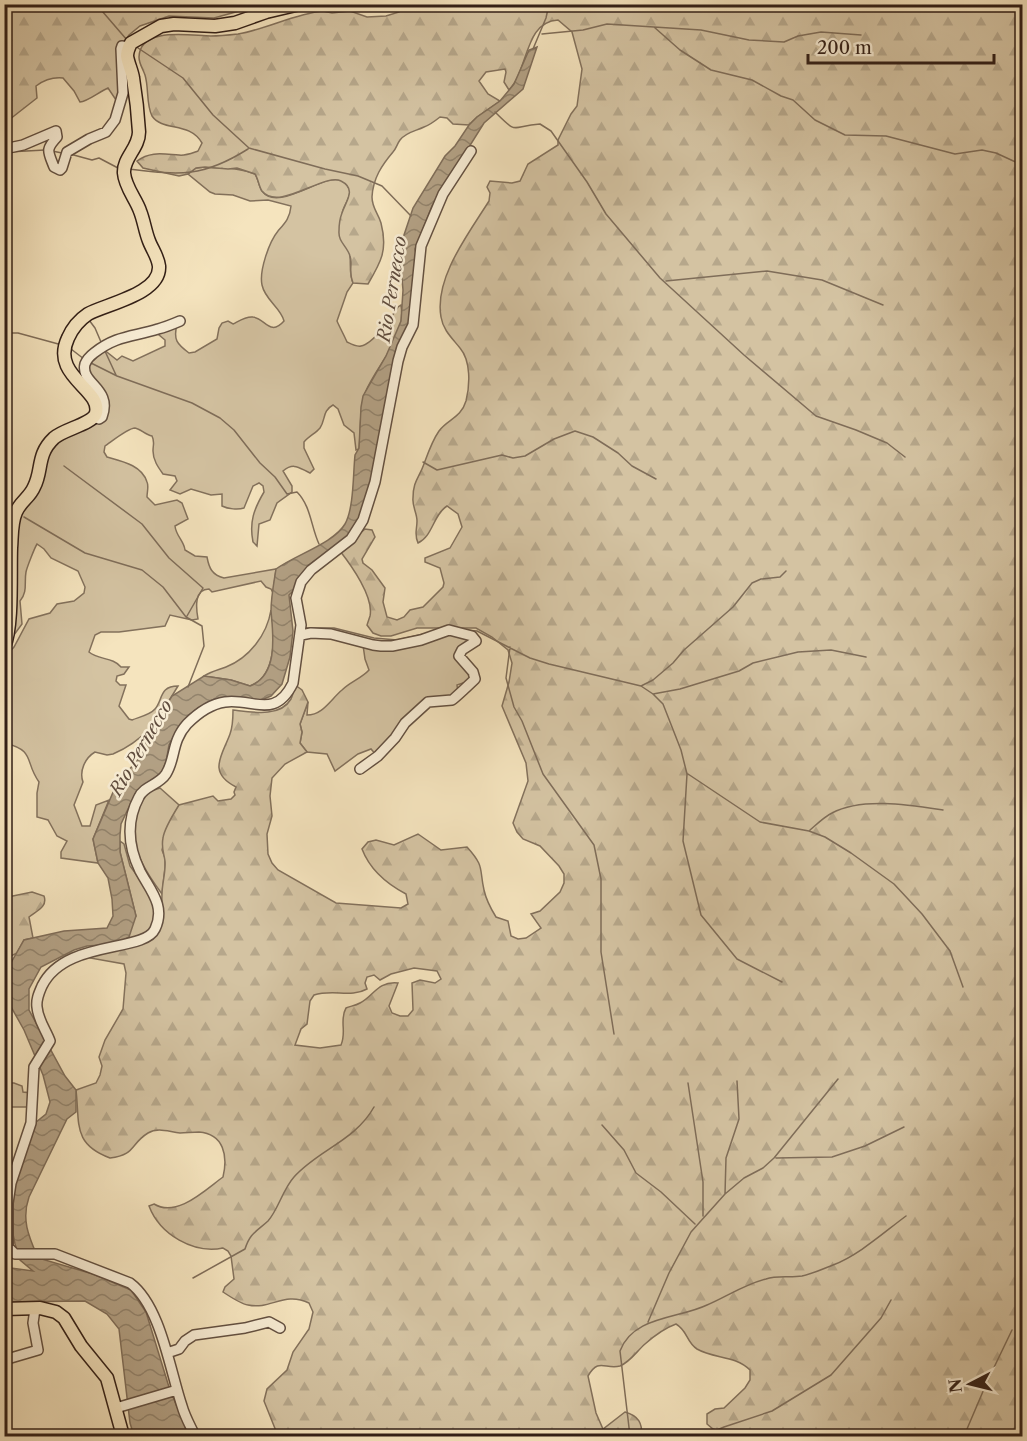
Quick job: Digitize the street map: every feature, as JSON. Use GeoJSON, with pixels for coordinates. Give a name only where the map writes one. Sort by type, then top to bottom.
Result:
{"type":"FeatureCollection","features":[{"type":"Feature","properties":{"kind":"main road"},"geometry":{"type":"LineString","coordinates":[[4,647],[8,629],[15,513],[36,484],[40,461],[53,440],[64,430],[88,422],[94,417],[96,405],[93,397],[74,379],[65,361],[64,350],[69,336],[78,322],[88,314],[137,294],[156,278],[159,271],[158,260],[124,175],[124,168],[138,143],[139,134],[136,92],[127,56],[129,47],[137,39],[161,26],[174,24],[215,26],[236,23],[266,12],[300,4]]}},
{"type":"Feature","properties":{"kind":"main road"},"geometry":{"type":"LineString","coordinates":[[4,1309],[56,1312],[64,1318],[81,1346],[108,1378],[120,1407],[123,1436]]}},
{"type":"Feature","properties":{"kind":"street"},"geometry":{"type":"LineString","coordinates":[[4,149],[23,145],[56,131],[57,137],[49,145],[48,150],[54,167],[60,170],[67,152],[106,132],[115,120],[123,93],[121,49],[122,46],[129,47]]}},
{"type":"Feature","properties":{"kind":"street"},"geometry":{"type":"LineString","coordinates":[[195,1437],[175,1390],[167,1353],[145,1298],[129,1283],[71,1259],[55,1254],[10,1253],[8,1203],[11,1183],[31,1123],[34,1067],[49,1044],[49,1038],[38,1014],[37,997],[48,975],[64,962],[99,949],[148,937],[156,927],[158,907],[156,897],[137,864],[130,839],[132,814],[141,793],[164,777],[169,768],[176,740],[183,729],[196,715],[224,702],[255,706],[269,705],[284,697],[293,683],[301,630],[296,598],[301,582],[310,570],[356,533],[370,499],[398,361],[413,325],[421,246],[443,194],[471,151]]}},
{"type":"Feature","properties":{"kind":"street"},"geometry":{"type":"LineString","coordinates":[[94,417],[99,419],[102,417],[104,402],[101,394],[86,374],[87,359],[105,345],[125,336],[158,329],[180,321]]}},
{"type":"Feature","properties":{"kind":"street"},"geometry":{"type":"LineString","coordinates":[[301,630],[341,636],[373,645],[392,646],[421,640],[449,630],[472,636],[476,641],[462,650],[459,656],[473,672],[475,679],[473,682],[464,687],[452,700],[428,702],[405,723],[378,756],[360,769]]}},
{"type":"Feature","properties":{"kind":"street"},"geometry":{"type":"LineString","coordinates":[[4,1360],[38,1350],[33,1323],[35,1309]]}},
{"type":"Feature","properties":{"kind":"street"},"geometry":{"type":"LineString","coordinates":[[167,1353],[179,1349],[185,1341],[200,1333],[245,1328],[270,1322],[280,1328]]}},
{"type":"Feature","properties":{"kind":"street"},"geometry":{"type":"LineString","coordinates":[[120,1407],[175,1390]]}},
{"type":"Feature","properties":{"kind":"green space"},"geometry":{"type":"Polygon","coordinates":[[[399,4],[1022,5],[1022,1436],[731,1436],[707,1424],[707,1414],[715,1409],[724,1408],[745,1388],[750,1380],[750,1370],[731,1359],[697,1349],[676,1324],[652,1338],[624,1364],[615,1367],[596,1367],[588,1376],[596,1413],[603,1429],[625,1412],[639,1421],[642,1436],[278,1436],[264,1401],[267,1389],[287,1370],[293,1352],[309,1329],[313,1312],[309,1303],[292,1299],[256,1306],[232,1298],[223,1292],[234,1279],[231,1256],[228,1251],[223,1248],[201,1248],[179,1240],[161,1226],[149,1206],[154,1204],[172,1208],[181,1205],[223,1177],[225,1161],[219,1142],[214,1137],[199,1132],[180,1133],[156,1130],[142,1137],[129,1152],[110,1158],[89,1146],[80,1131],[76,1090],[96,1083],[100,1075],[102,1066],[99,1057],[105,1040],[123,1009],[126,973],[124,964],[90,958],[91,954],[151,938],[159,929],[162,918],[165,865],[162,842],[172,817],[179,805],[213,796],[218,801],[231,799],[235,795],[236,787],[227,781],[219,769],[221,756],[232,728],[233,710],[265,712],[280,709],[291,699],[295,685],[302,690],[308,702],[300,724],[302,732],[300,743],[307,752],[285,764],[272,778],[270,796],[272,816],[267,834],[268,854],[278,870],[336,903],[401,908],[408,904],[406,894],[380,876],[365,857],[362,849],[368,842],[376,840],[394,845],[418,834],[441,850],[467,847],[479,864],[485,893],[492,911],[496,917],[508,921],[511,936],[518,939],[526,938],[541,928],[531,914],[540,911],[560,892],[564,883],[564,874],[559,866],[540,846],[523,839],[513,823],[528,781],[526,763],[502,706],[512,663],[508,650],[476,628],[417,628],[391,636],[373,633],[367,625],[370,616],[369,600],[340,551],[365,529],[372,530],[375,537],[362,559],[385,588],[383,602],[387,617],[397,620],[404,617],[410,610],[423,607],[443,587],[440,568],[425,562],[425,558],[450,548],[462,527],[458,514],[447,506],[442,510],[427,536],[418,543],[413,492],[434,439],[439,431],[464,407],[467,395],[469,373],[464,353],[442,322],[440,302],[443,287],[463,241],[489,201],[490,193],[487,187],[490,181],[512,183],[520,181],[528,164],[558,145],[558,140],[577,106],[582,69],[572,32],[558,20],[547,23],[539,29],[533,37],[509,90],[504,82],[505,69],[486,72],[479,81],[488,94],[500,101],[469,125],[453,124],[447,118],[440,117],[402,137],[379,172],[374,184],[373,204],[380,219],[384,241],[380,262],[368,284],[353,283],[350,256],[340,238],[340,219],[348,200],[349,191],[346,184],[341,181],[324,182],[279,197],[270,196],[262,191],[255,174],[237,168],[196,168],[188,174],[179,176],[143,168],[137,161],[152,154],[188,154],[198,151],[202,143],[190,132],[163,124],[152,116],[145,75],[139,57],[142,47],[148,41],[157,37],[180,34],[211,36],[238,34],[323,11],[332,13],[350,11],[367,17],[386,16],[399,12],[399,4]],[[414,968],[391,974],[380,980],[374,975],[367,977],[365,983],[367,989],[361,992],[314,995],[310,1001],[307,1024],[301,1029],[295,1045],[320,1048],[341,1045],[346,1008],[365,1000],[385,984],[398,983],[389,1006],[392,1013],[408,1016],[413,1010],[412,983],[420,980],[435,983],[441,979],[437,971],[414,968]]]}},
{"type":"Feature","properties":{"kind":"green space"},"geometry":{"type":"Polygon","coordinates":[[[5,5],[261,5],[214,18],[169,16],[140,26],[129,35],[120,48],[120,97],[116,100],[108,88],[80,102],[63,78],[52,79],[36,86],[37,98],[5,123],[5,5]]]}},
{"type":"Feature","properties":{"kind":"green space"},"geometry":{"type":"Polygon","coordinates":[[[196,168],[237,169],[255,174],[262,191],[270,197],[291,195],[326,181],[344,182],[348,186],[350,195],[342,220],[353,283],[347,292],[337,321],[347,342],[361,346],[376,335],[401,305],[402,317],[395,340],[363,399],[359,449],[356,450],[354,433],[344,425],[338,409],[333,405],[326,413],[320,428],[304,442],[304,448],[314,469],[310,473],[293,466],[283,471],[292,486],[292,492],[277,503],[270,520],[259,524],[257,546],[253,542],[252,522],[264,492],[263,486],[259,483],[253,486],[244,508],[227,508],[222,506],[222,494],[211,495],[191,489],[180,494],[170,490],[177,481],[175,476],[163,474],[158,466],[153,454],[152,436],[135,428],[105,446],[104,452],[107,457],[141,471],[148,484],[147,497],[155,505],[177,500],[182,503],[188,519],[175,526],[177,533],[185,550],[195,556],[207,557],[214,573],[224,578],[276,569],[273,593],[261,581],[212,592],[209,589],[204,590],[197,600],[198,619],[192,620],[170,615],[165,626],[101,632],[95,635],[89,652],[121,667],[129,667],[124,674],[117,676],[116,681],[120,685],[126,685],[119,706],[129,719],[150,713],[158,705],[164,691],[178,686],[152,726],[144,734],[113,754],[95,752],[86,761],[82,769],[83,782],[74,805],[82,826],[90,826],[96,805],[109,800],[93,839],[98,863],[61,858],[61,852],[67,841],[57,836],[48,820],[37,817],[39,782],[28,758],[15,746],[5,743],[4,658],[14,647],[29,619],[50,613],[57,604],[74,601],[84,593],[85,587],[78,571],[51,558],[37,544],[27,569],[25,591],[20,601],[22,624],[14,635],[16,535],[20,518],[44,461],[57,442],[69,433],[101,422],[88,365],[103,349],[117,360],[122,356],[133,361],[165,346],[165,340],[158,334],[177,324],[177,341],[189,353],[217,339],[222,323],[228,321],[233,324],[253,317],[275,327],[284,321],[280,312],[269,300],[261,279],[268,249],[287,220],[291,206],[268,200],[250,201],[233,195],[210,192],[188,174],[196,168]]]}},
{"type":"Feature","properties":{"kind":"green space"},"geometry":{"type":"Polygon","coordinates":[[[271,610],[272,653],[270,664],[259,681],[250,686],[231,680],[204,676],[234,663],[249,652],[266,628],[271,610]]]}},
{"type":"Feature","properties":{"kind":"green space"},"geometry":{"type":"Polygon","coordinates":[[[448,632],[472,638],[460,651],[472,675],[469,681],[457,685],[456,695],[432,698],[377,756],[371,749],[358,754],[335,771],[327,754],[307,752],[300,743],[302,732],[300,724],[308,702],[307,715],[318,712],[345,687],[369,670],[363,645],[375,647],[448,632]]]}},
{"type":"Feature","properties":{"kind":"green space"},"geometry":{"type":"Polygon","coordinates":[[[160,788],[179,805],[167,831],[162,850],[165,867],[162,894],[139,856],[133,829],[135,815],[145,793],[160,788]]]}},
{"type":"Feature","properties":{"kind":"green space"},"geometry":{"type":"Polygon","coordinates":[[[120,841],[124,844],[130,866],[149,892],[155,909],[154,925],[150,931],[117,944],[136,916],[120,852],[120,841]]]}},
{"type":"Feature","properties":{"kind":"green space"},"geometry":{"type":"Polygon","coordinates":[[[32,892],[44,896],[45,900],[41,908],[29,917],[33,938],[24,940],[17,953],[5,959],[4,896],[32,892]]]}},
{"type":"Feature","properties":{"kind":"green space"},"geometry":{"type":"Polygon","coordinates":[[[5,1083],[22,1086],[23,1092],[31,1093],[30,1107],[8,1107],[8,1121],[5,1121],[5,1083]]]}},
{"type":"Feature","properties":{"kind":"water"},"geometry":{"type":"Polygon","coordinates":[[[537,47],[523,89],[484,123],[432,206],[415,249],[417,258],[412,325],[394,365],[375,457],[372,483],[354,531],[289,595],[293,631],[290,657],[282,684],[271,696],[261,700],[207,703],[189,715],[178,728],[169,745],[162,772],[136,792],[121,824],[120,852],[136,916],[129,937],[117,944],[87,946],[74,950],[41,967],[29,989],[29,1010],[65,1076],[76,1090],[76,1112],[67,1119],[29,1197],[26,1213],[27,1228],[38,1258],[93,1274],[131,1290],[146,1312],[169,1387],[189,1436],[134,1436],[130,1423],[119,1329],[107,1314],[85,1301],[5,1302],[4,1267],[33,1271],[20,1260],[15,1244],[11,1224],[12,1200],[35,1123],[46,1114],[50,1102],[43,1075],[24,1030],[5,996],[8,968],[24,940],[64,931],[107,928],[113,916],[112,899],[108,878],[98,863],[93,839],[117,783],[136,762],[152,728],[172,696],[204,676],[231,680],[250,686],[266,673],[272,653],[271,606],[276,569],[332,537],[340,531],[348,517],[352,500],[355,455],[359,448],[363,396],[386,356],[401,321],[403,290],[400,256],[403,238],[413,208],[445,156],[477,117],[500,101],[514,84],[529,50],[537,47]]]}},
{"type":"Feature","properties":{"kind":"waterway"},"geometry":{"type":"LineString","coordinates":[[96,4],[127,40]]}},
{"type":"Feature","properties":{"kind":"waterway","name":"Rio Pernecco"},"geometry":{"type":"LineString","coordinates":[[533,49],[546,18],[549,4]]}},
{"type":"Feature","properties":{"kind":"waterway"},"geometry":{"type":"LineString","coordinates":[[542,34],[583,30],[607,24],[701,30],[749,40],[784,42],[798,36],[821,32],[861,35]]}},
{"type":"Feature","properties":{"kind":"waterway"},"geometry":{"type":"LineString","coordinates":[[654,27],[680,50],[711,70],[752,80],[793,100],[815,120],[845,135],[886,136],[955,154],[982,150],[996,153],[1022,165]]}},
{"type":"Feature","properties":{"kind":"waterway"},"geometry":{"type":"LineString","coordinates":[[135,46],[183,78],[213,115],[249,148],[358,176],[382,186],[411,216]]}},
{"type":"Feature","properties":{"kind":"waterway"},"geometry":{"type":"LineString","coordinates":[[495,112],[512,127],[540,124],[551,131],[587,182],[606,214],[660,278],[744,355],[816,416],[887,443],[905,457]]}},
{"type":"Feature","properties":{"kind":"waterway"},"geometry":{"type":"LineString","coordinates":[[129,169],[177,173],[204,170],[248,149]]}},
{"type":"Feature","properties":{"kind":"waterway"},"geometry":{"type":"LineString","coordinates":[[8,152],[45,150]]}},
{"type":"Feature","properties":{"kind":"waterway"},"geometry":{"type":"LineString","coordinates":[[52,151],[62,153]]}},
{"type":"Feature","properties":{"kind":"waterway"},"geometry":{"type":"LineString","coordinates":[[70,154],[92,160],[99,158],[118,168]]}},
{"type":"Feature","properties":{"kind":"waterway"},"geometry":{"type":"LineString","coordinates":[[666,281],[767,271],[822,280],[883,305]]}},
{"type":"Feature","properties":{"kind":"waterway"},"geometry":{"type":"LineString","coordinates":[[89,320],[101,342]]}},
{"type":"Feature","properties":{"kind":"waterway"},"geometry":{"type":"LineString","coordinates":[[4,333],[18,333],[62,345]]}},
{"type":"Feature","properties":{"kind":"waterway"},"geometry":{"type":"LineString","coordinates":[[71,349],[84,359]]}},
{"type":"Feature","properties":{"kind":"waterway"},"geometry":{"type":"LineString","coordinates":[[104,349],[116,375]]}},
{"type":"Feature","properties":{"kind":"waterway"},"geometry":{"type":"LineString","coordinates":[[91,363],[117,376],[192,403],[220,418],[234,430],[287,494],[297,492],[302,498],[319,544]]}},
{"type":"Feature","properties":{"kind":"waterway"},"geometry":{"type":"LineString","coordinates":[[423,462],[437,470],[502,455],[513,458],[525,456],[554,439],[575,431],[593,437],[618,453],[632,466],[656,479]]}},
{"type":"Feature","properties":{"kind":"waterway"},"geometry":{"type":"LineString","coordinates":[[64,466],[142,524],[169,558],[203,588],[187,616]]}},
{"type":"Feature","properties":{"kind":"waterway"},"geometry":{"type":"LineString","coordinates":[[24,517],[85,553],[142,570],[163,587],[186,617],[202,626],[204,646],[188,687]]}},
{"type":"Feature","properties":{"kind":"waterway"},"geometry":{"type":"LineString","coordinates":[[641,686],[653,680],[673,663],[684,650],[733,607],[752,583],[761,579],[780,577],[786,571]]}},
{"type":"Feature","properties":{"kind":"waterway"},"geometry":{"type":"LineString","coordinates":[[305,628],[334,628],[374,638],[397,640],[428,633]]}},
{"type":"Feature","properties":{"kind":"waterway"},"geometry":{"type":"LineString","coordinates":[[465,630],[477,631],[530,658],[641,686],[663,704],[681,750],[687,774],[683,841],[701,915],[737,959],[782,982]]}},
{"type":"Feature","properties":{"kind":"waterway"},"geometry":{"type":"LineString","coordinates":[[510,647],[506,678],[514,707],[543,774],[594,845],[601,879],[601,952],[614,1034]]}},
{"type":"Feature","properties":{"kind":"waterway"},"geometry":{"type":"LineString","coordinates":[[653,694],[680,689],[739,671],[753,663],[798,652],[831,650],[866,657]]}},
{"type":"Feature","properties":{"kind":"waterway"},"geometry":{"type":"LineString","coordinates":[[688,774],[760,822],[809,831],[825,837],[894,884],[922,914],[950,951],[963,987]]}},
{"type":"Feature","properties":{"kind":"waterway"},"geometry":{"type":"LineString","coordinates":[[810,830],[832,813],[857,805],[886,804],[943,810]]}},
{"type":"Feature","properties":{"kind":"waterway"},"geometry":{"type":"LineString","coordinates":[[648,1322],[669,1273],[691,1232],[725,1194],[774,1158],[838,1079]]}},
{"type":"Feature","properties":{"kind":"waterway"},"geometry":{"type":"LineString","coordinates":[[725,1194],[726,1158],[739,1119],[737,1081]]}},
{"type":"Feature","properties":{"kind":"waterway"},"geometry":{"type":"LineString","coordinates":[[688,1083],[703,1182],[703,1216]]}},
{"type":"Feature","properties":{"kind":"waterway"},"geometry":{"type":"LineString","coordinates":[[193,1278],[245,1249],[251,1236],[272,1216],[294,1177],[314,1159],[347,1137],[366,1119],[374,1107]]}},
{"type":"Feature","properties":{"kind":"waterway"},"geometry":{"type":"LineString","coordinates":[[602,1125],[624,1150],[636,1173],[661,1192],[695,1224]]}},
{"type":"Feature","properties":{"kind":"waterway"},"geometry":{"type":"LineString","coordinates":[[776,1158],[832,1157],[865,1146],[904,1127]]}},
{"type":"Feature","properties":{"kind":"waterway"},"geometry":{"type":"LineString","coordinates":[[630,1436],[620,1351],[635,1331],[658,1320],[695,1310],[758,1281],[775,1277],[802,1276],[843,1261],[906,1216]]}},
{"type":"Feature","properties":{"kind":"waterway"},"geometry":{"type":"LineString","coordinates":[[703,1436],[772,1411],[831,1375],[881,1318],[891,1300]]}},
{"type":"Feature","properties":{"kind":"waterway"},"geometry":{"type":"LineString","coordinates":[[964,1436],[1012,1330]]}}]}
